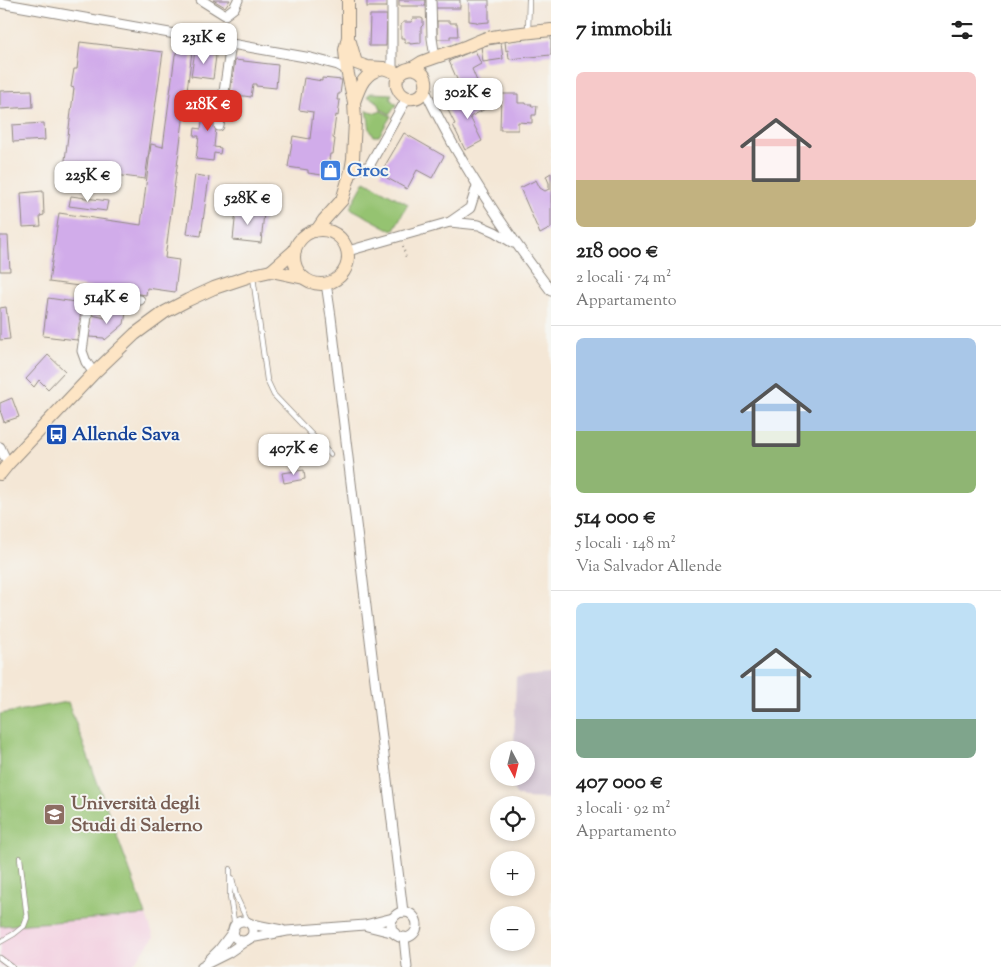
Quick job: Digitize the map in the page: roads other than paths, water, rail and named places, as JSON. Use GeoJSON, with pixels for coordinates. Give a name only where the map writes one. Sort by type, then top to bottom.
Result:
{"type":"FeatureCollection","features":[{"type":"Feature","properties":{"kind":"street"},"geometry":{"type":"LineString","coordinates":[[201,0],[225,15],[234,8],[238,0]]}},
{"type":"Feature","properties":{"kind":"street"},"geometry":{"type":"LineString","coordinates":[[317,230],[342,200],[353,159],[354,102],[345,50],[348,38],[348,0]]}},
{"type":"Feature","properties":{"kind":"street"},"geometry":{"type":"LineString","coordinates":[[392,0],[397,88],[399,92],[419,90]]}},
{"type":"Feature","properties":{"kind":"street"},"geometry":{"type":"LineString","coordinates":[[351,172],[369,166],[419,90],[435,58],[432,38],[431,0]]}},
{"type":"Feature","properties":{"kind":"street"},"geometry":{"type":"LineString","coordinates":[[0,3],[311,58],[338,65],[347,70]]}},
{"type":"Feature","properties":{"kind":"street"},"geometry":{"type":"LineString","coordinates":[[354,102],[362,82],[376,70],[396,70],[435,58],[486,38],[551,30]]}},
{"type":"Feature","properties":{"kind":"street"},"geometry":{"type":"LineString","coordinates":[[348,38],[356,63],[367,67],[421,72],[419,90],[433,109],[477,186],[517,246],[551,291]]}},
{"type":"Feature","properties":{"kind":"street"},"geometry":{"type":"LineString","coordinates":[[219,126],[231,44]]}},
{"type":"Feature","properties":{"kind":"street"},"geometry":{"type":"LineString","coordinates":[[348,251],[450,222],[470,208],[477,186]]}},
{"type":"Feature","properties":{"kind":"street"},"geometry":{"type":"LineString","coordinates":[[450,222],[479,225],[495,232],[517,246]]}},
{"type":"Feature","properties":{"kind":"street"},"geometry":{"type":"LineString","coordinates":[[4,469],[94,374],[135,334],[165,312],[214,288],[271,271],[304,278],[318,284],[334,281],[346,268],[348,259],[348,251],[340,237],[333,232],[317,230],[303,237],[298,243],[294,257],[299,272],[304,278]]}},
{"type":"Feature","properties":{"kind":"street"},"geometry":{"type":"LineString","coordinates":[[271,271],[295,250]]}},
{"type":"Feature","properties":{"kind":"street"},"geometry":{"type":"LineString","coordinates":[[326,283],[403,912]]}},
{"type":"Feature","properties":{"kind":"street"},"geometry":{"type":"LineString","coordinates":[[94,374],[86,362],[82,351],[90,295],[140,300]]}},
{"type":"Feature","properties":{"kind":"street"},"geometry":{"type":"LineString","coordinates":[[0,447],[4,469]]}},
{"type":"Feature","properties":{"kind":"street"},"geometry":{"type":"LineString","coordinates":[[234,928],[236,937],[243,940],[288,931],[365,925],[393,918],[403,912],[412,914],[417,921],[414,933],[404,937],[365,925]]}},
{"type":"Feature","properties":{"kind":"street"},"geometry":{"type":"LineString","coordinates":[[393,918],[392,926],[395,933]]}},
{"type":"Feature","properties":{"kind":"street"},"geometry":{"type":"LineString","coordinates":[[202,967],[219,950],[240,922],[288,931]]}},
{"type":"Feature","properties":{"kind":"street"},"geometry":{"type":"LineString","coordinates":[[202,967],[228,953],[248,939],[253,931],[249,923]]}},
{"type":"Feature","properties":{"kind":"street"},"geometry":{"type":"LineString","coordinates":[[404,937],[407,967]]}},
{"type":"Feature","properties":{"kind":"lane"},"geometry":{"type":"LineString","coordinates":[[528,33],[529,0]]}},
{"type":"Feature","properties":{"kind":"lane"},"geometry":{"type":"LineString","coordinates":[[253,275],[267,380],[274,395],[330,454]]}},
{"type":"Feature","properties":{"kind":"lane"},"geometry":{"type":"LineString","coordinates":[[0,942],[24,926],[27,918],[20,858]]}},
{"type":"Feature","properties":{"kind":"lane"},"geometry":{"type":"LineString","coordinates":[[234,928],[230,897],[230,870],[236,896],[249,923]]}},
{"type":"Feature","properties":{"kind":"lane"},"geometry":{"type":"LineString","coordinates":[[0,958],[12,967]]}},
{"type":"Feature","properties":{"kind":"place","name":"Groc"},"geometry":{"type":"Point","coordinates":[331,171]}},
{"type":"Feature","properties":{"kind":"place","name":"Allende Sava"},"geometry":{"type":"Point","coordinates":[56,435]}},
{"type":"Feature","properties":{"kind":"place","name":"Università degli Studi di Salerno"},"geometry":{"type":"Point","coordinates":[55,815]}}]}
